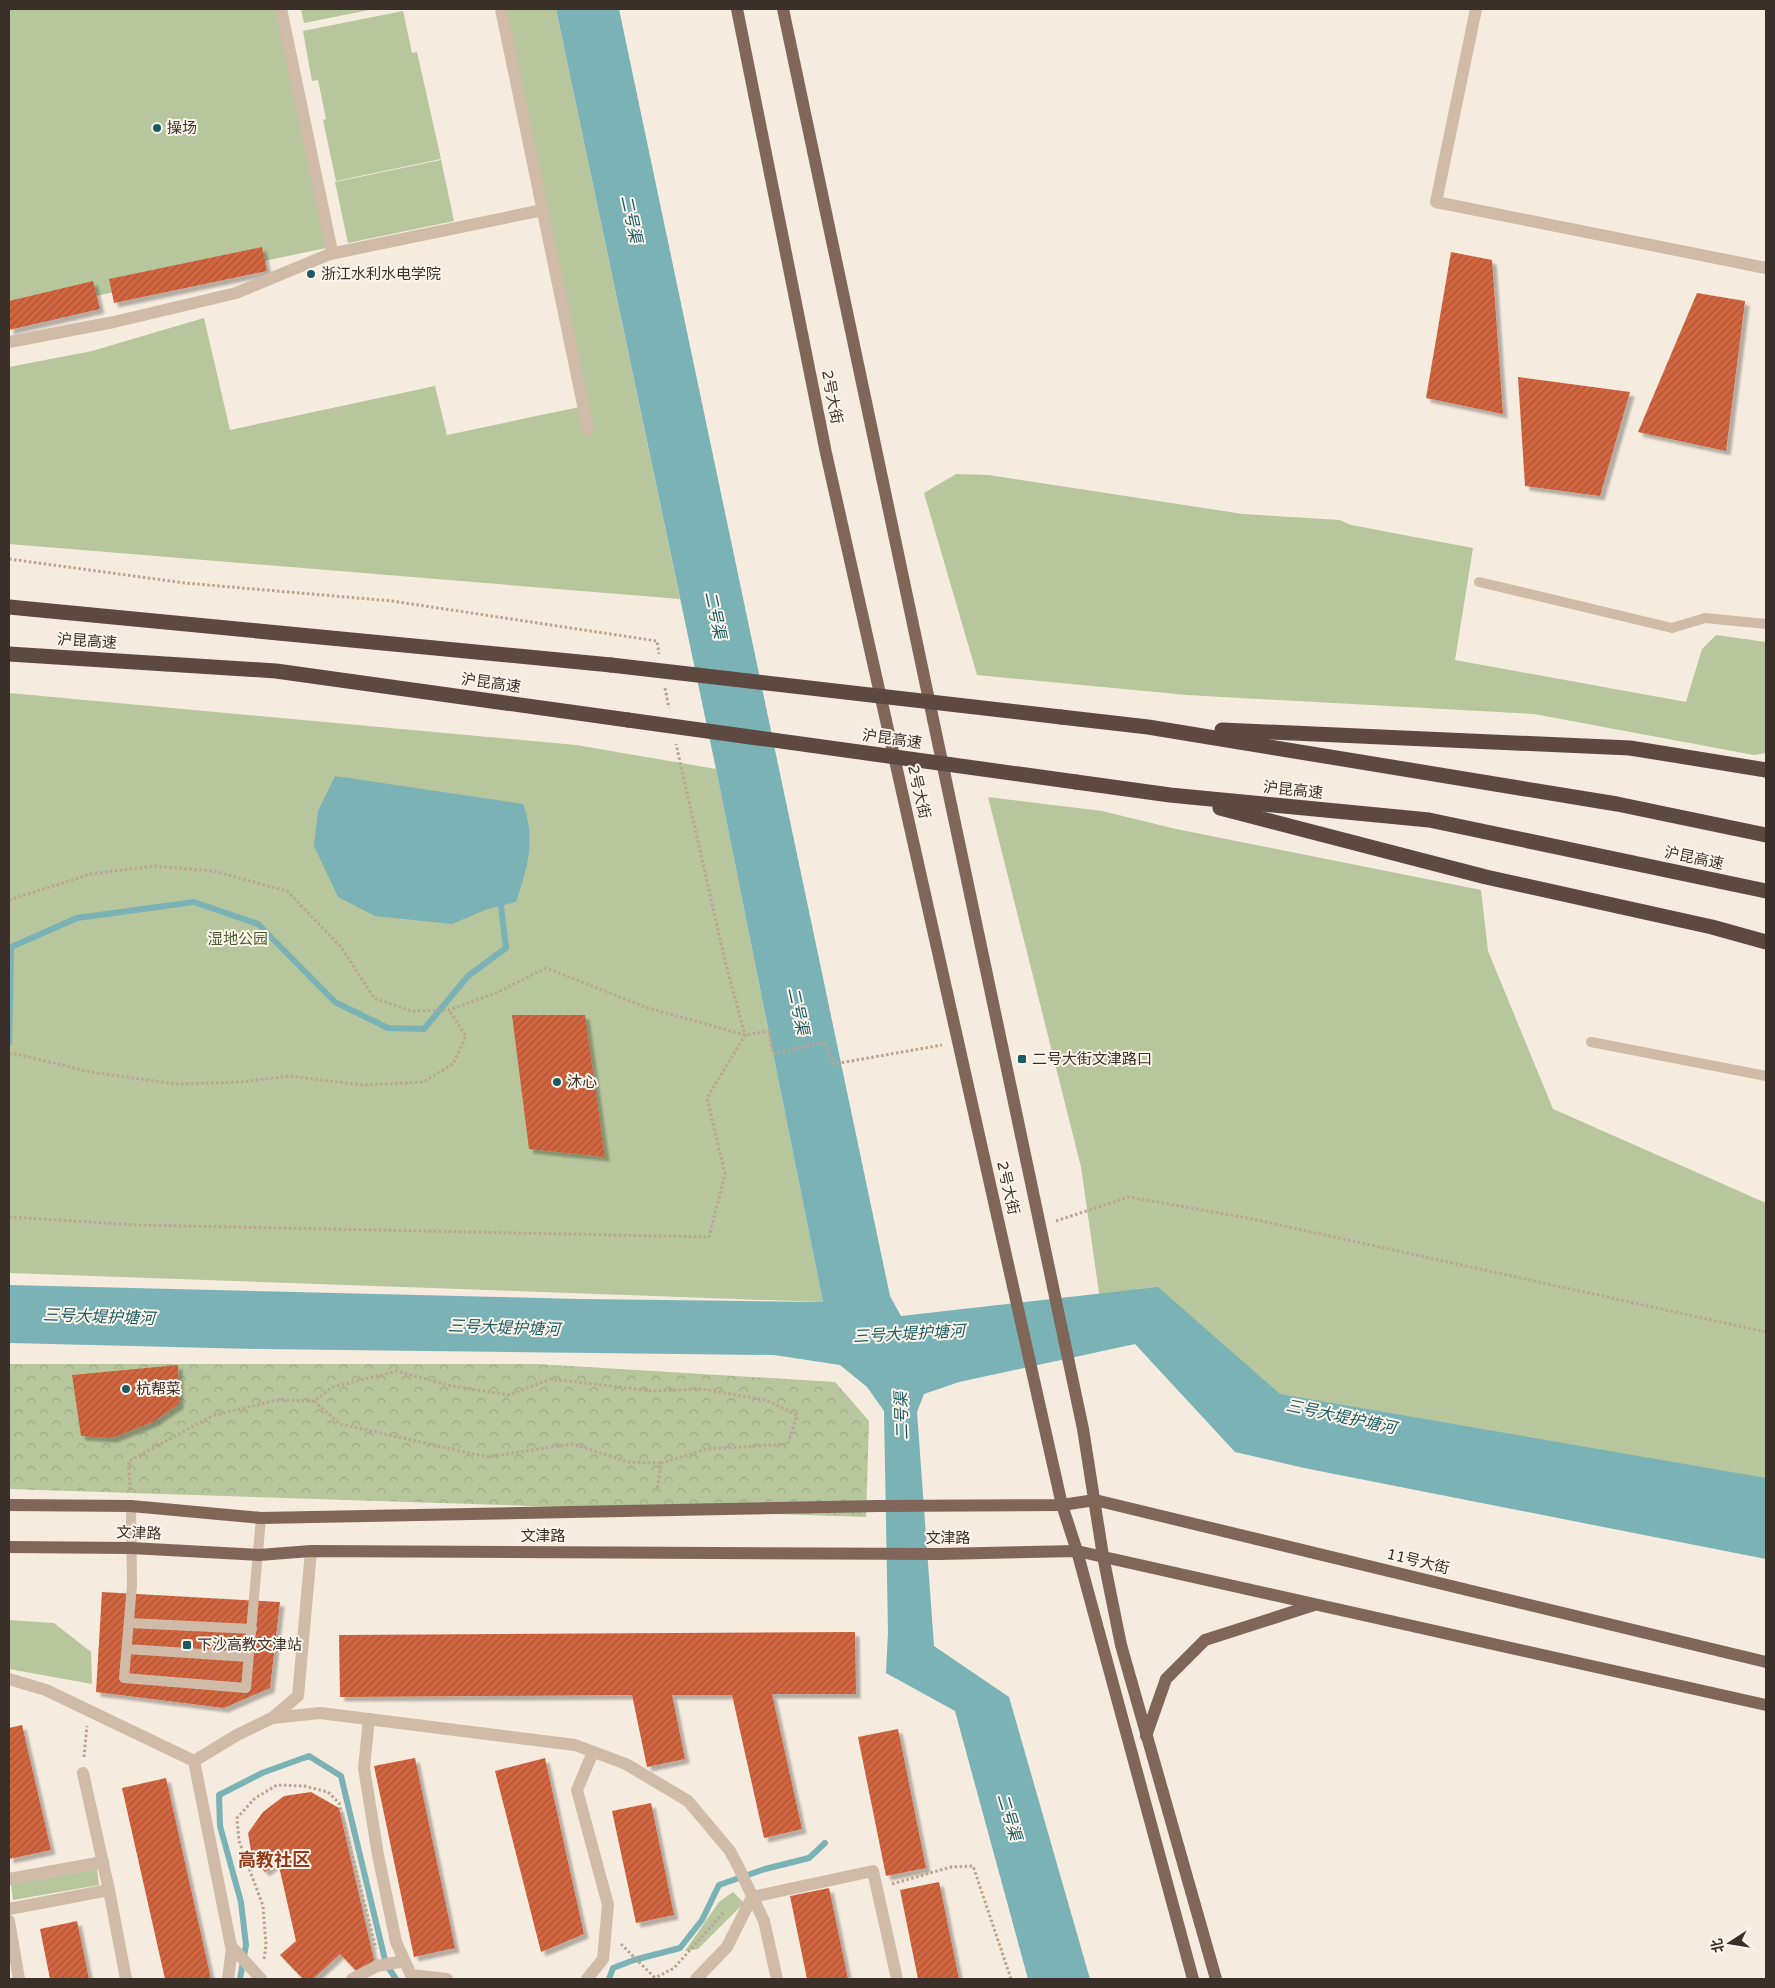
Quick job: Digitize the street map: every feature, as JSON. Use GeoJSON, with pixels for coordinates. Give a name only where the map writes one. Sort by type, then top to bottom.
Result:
{"type":"FeatureCollection","features":[{"type":"Feature","properties":{"kind":"highway","name":"沪昆高速"},"geometry":{"type":"LineString","coordinates":[[9,607],[611,665],[1148,727],[1617,804],[1766,835]]}},
{"type":"Feature","properties":{"kind":"highway","name":"沪昆高速"},"geometry":{"type":"LineString","coordinates":[[9,654],[276,671],[1170,795],[1428,820],[1766,891]]}},
{"type":"Feature","properties":{"kind":"highway"},"geometry":{"type":"LineString","coordinates":[[1148,727],[1630,748],[1766,770]]}},
{"type":"Feature","properties":{"kind":"highway"},"geometry":{"type":"LineString","coordinates":[[1170,795],[1486,877],[1712,927],[1766,942]]}},
{"type":"Feature","properties":{"kind":"main road","name":"2号大街"},"geometry":{"type":"LineString","coordinates":[[737,9],[826,454],[1062,1505],[1078,1551],[1193,1979]]}},
{"type":"Feature","properties":{"kind":"main road","name":"2号大街"},"geometry":{"type":"LineString","coordinates":[[783,9],[1073,1389],[1095,1500],[1103,1556],[1120,1645],[1216,1979]]}},
{"type":"Feature","properties":{"kind":"main road","name":"11号大街"},"geometry":{"type":"LineString","coordinates":[[1062,1505],[1095,1500],[1766,1662]]}},
{"type":"Feature","properties":{"kind":"main road","name":"文津路"},"geometry":{"type":"LineString","coordinates":[[9,1505],[131,1506],[261,1518],[878,1506],[1062,1505]]}},
{"type":"Feature","properties":{"kind":"main road","name":"文津路"},"geometry":{"type":"LineString","coordinates":[[9,1547],[131,1548],[258,1555],[311,1551],[940,1554],[1078,1551]]}},
{"type":"Feature","properties":{"kind":"main road"},"geometry":{"type":"LineString","coordinates":[[1078,1551],[1766,1705]]}},
{"type":"Feature","properties":{"kind":"main road"},"geometry":{"type":"LineString","coordinates":[[1146,1736],[1166,1679],[1205,1640],[1316,1604]]}},
{"type":"Feature","properties":{"kind":"street"},"geometry":{"type":"LineString","coordinates":[[281,9],[331,247]]}},
{"type":"Feature","properties":{"kind":"street"},"geometry":{"type":"LineString","coordinates":[[501,9],[588,429]]}},
{"type":"Feature","properties":{"kind":"street"},"geometry":{"type":"LineString","coordinates":[[1476,9],[1436,202],[1766,268]]}},
{"type":"Feature","properties":{"kind":"street"},"geometry":{"type":"LineString","coordinates":[[9,342],[114,322],[236,292],[330,254],[543,210]]}},
{"type":"Feature","properties":{"kind":"street"},"geometry":{"type":"LineString","coordinates":[[194,1761],[237,1735],[272,1718],[298,1696],[311,1551]]}},
{"type":"Feature","properties":{"kind":"street"},"geometry":{"type":"LineString","coordinates":[[9,1680],[46,1690],[194,1761]]}},
{"type":"Feature","properties":{"kind":"street"},"geometry":{"type":"LineString","coordinates":[[272,1718],[320,1713],[575,1745],[626,1764],[688,1800],[730,1851],[764,1921],[777,1979]]}},
{"type":"Feature","properties":{"kind":"street"},"geometry":{"type":"LineString","coordinates":[[369,1719],[364,1768],[380,1864],[396,1942],[411,1975],[447,1979]]}},
{"type":"Feature","properties":{"kind":"street"},"geometry":{"type":"LineString","coordinates":[[588,1979],[604,1959],[608,1905],[577,1790],[593,1752]]}},
{"type":"Feature","properties":{"kind":"street"},"geometry":{"type":"LineString","coordinates":[[194,1761],[232,1948],[228,1979]]}},
{"type":"Feature","properties":{"kind":"street"},"geometry":{"type":"LineString","coordinates":[[83,1773],[109,1890],[126,1979]]}},
{"type":"Feature","properties":{"kind":"street"},"geometry":{"type":"LineString","coordinates":[[9,1879],[103,1862]]}},
{"type":"Feature","properties":{"kind":"street"},"geometry":{"type":"LineString","coordinates":[[751,1894],[873,1871],[897,1979]]}},
{"type":"Feature","properties":{"kind":"street"},"geometry":{"type":"LineString","coordinates":[[9,1909],[109,1890]]}},
{"type":"Feature","properties":{"kind":"street"},"geometry":{"type":"LineString","coordinates":[[696,1979],[727,1947],[751,1894]]}},
{"type":"Feature","properties":{"kind":"street"},"geometry":{"type":"LineString","coordinates":[[9,1921],[20,1979]]}},
{"type":"Feature","properties":{"kind":"street"},"geometry":{"type":"LineString","coordinates":[[232,1948],[259,1976]]}},
{"type":"Feature","properties":{"kind":"street"},"geometry":{"type":"LineString","coordinates":[[352,1979],[378,1966],[403,1961]]}},
{"type":"Feature","properties":{"kind":"lane"},"geometry":{"type":"LineString","coordinates":[[1479,582],[1672,628],[1704,618],[1766,624]]}},
{"type":"Feature","properties":{"kind":"lane"},"geometry":{"type":"LineString","coordinates":[[1591,1042],[1766,1076]]}},
{"type":"Feature","properties":{"kind":"lane"},"geometry":{"type":"LineString","coordinates":[[131,1506],[129,1623],[124,1678],[246,1688],[261,1518]]}},
{"type":"Feature","properties":{"kind":"lane"},"geometry":{"type":"LineString","coordinates":[[129,1623],[252,1629]]}},
{"type":"Feature","properties":{"kind":"lane"},"geometry":{"type":"LineString","coordinates":[[127,1649],[248,1658]]}},
{"type":"Feature","properties":{"kind":"path"},"geometry":{"type":"LineString","coordinates":[[9,900],[100,873],[153,866],[213,871],[286,891],[341,947],[374,998],[412,1011],[449,1010],[496,993],[546,968],[648,1008],[745,1035],[768,1031],[773,1054],[825,1042],[834,1064],[959,1043]]}},
{"type":"Feature","properties":{"kind":"path"},"geometry":{"type":"LineString","coordinates":[[9,1054],[16,1054],[91,1072],[176,1084],[242,1082],[289,1076],[363,1085],[423,1082],[453,1064],[466,1036],[449,1010]]}},
{"type":"Feature","properties":{"kind":"path"},"geometry":{"type":"LineString","coordinates":[[9,1217],[138,1225],[651,1238],[709,1237],[725,1174],[707,1098],[745,1035]]}},
{"type":"Feature","properties":{"kind":"path"},"geometry":{"type":"LineString","coordinates":[[1038,1226],[1129,1197],[1248,1218],[1766,1332]]}},
{"type":"Feature","properties":{"kind":"path"},"geometry":{"type":"LineString","coordinates":[[131,1506],[129,1461],[212,1416],[278,1400],[314,1401],[332,1387],[397,1371],[448,1385],[508,1395],[551,1379],[652,1391],[702,1389],[766,1400],[797,1415],[788,1444],[707,1449],[661,1462],[628,1462],[573,1444],[487,1457],[340,1424],[314,1401]]}},
{"type":"Feature","properties":{"kind":"path"},"geometry":{"type":"LineString","coordinates":[[657,1491],[661,1462]]}},
{"type":"Feature","properties":{"kind":"path"},"geometry":{"type":"LineString","coordinates":[[83,1773],[88,1710]]}},
{"type":"Feature","properties":{"kind":"path"},"geometry":{"type":"LineString","coordinates":[[259,1976],[266,1945],[263,1906],[239,1841],[238,1818],[256,1798],[277,1785],[304,1786],[328,1792],[339,1803],[372,1929],[378,1966]]}},
{"type":"Feature","properties":{"kind":"path"},"geometry":{"type":"LineString","coordinates":[[876,1888],[952,1867],[974,1866],[1011,1979]]}},
{"type":"Feature","properties":{"kind":"path"},"geometry":{"type":"LineString","coordinates":[[626,1948],[654,1979],[674,1968],[729,1907],[751,1894]]}},
{"type":"Feature","properties":{"kind":"green space","name":"操场"},"geometry":{"type":"Polygon","coordinates":[[[9,9],[281,9],[331,247],[9,314],[9,9]]]}},
{"type":"Feature","properties":{"kind":"green space"},"geometry":{"type":"Polygon","coordinates":[[[301,9],[374,9],[304,23],[301,9]]]}},
{"type":"Feature","properties":{"kind":"green space"},"geometry":{"type":"Polygon","coordinates":[[[503,9],[556,9],[680,599],[9,544],[9,367],[92,351],[204,318],[230,430],[435,386],[447,435],[584,406],[503,9]]]}},
{"type":"Feature","properties":{"kind":"green space"},"geometry":{"type":"Polygon","coordinates":[[[403,11],[412,53],[417,52],[441,159],[336,181],[323,120],[326,119],[318,80],[312,81],[303,31],[403,11]]]}},
{"type":"Feature","properties":{"kind":"green space"},"geometry":{"type":"Polygon","coordinates":[[[441,160],[454,221],[348,243],[335,182],[441,160]]]}},
{"type":"Feature","properties":{"kind":"green space"},"geometry":{"type":"Polygon","coordinates":[[[956,474],[988,475],[1243,514],[1340,520],[1351,525],[1473,548],[1455,660],[1686,702],[1702,649],[1716,635],[1766,642],[1766,753],[1754,755],[1534,714],[1187,695],[977,675],[924,493],[956,474]]]}},
{"type":"Feature","properties":{"kind":"green space","name":"湿地公园"},"geometry":{"type":"Polygon","coordinates":[[[9,693],[576,745],[716,769],[823,1302],[9,1273],[9,693]]]}},
{"type":"Feature","properties":{"kind":"green space"},"geometry":{"type":"Polygon","coordinates":[[[988,797],[1102,811],[1176,829],[1481,890],[1488,951],[1553,1109],[1766,1203],[1766,1517],[1261,1436],[1101,1307],[1081,1167],[988,797]]]}},
{"type":"Feature","properties":{"kind":"green space"},"geometry":{"type":"Polygon","coordinates":[[[9,1364],[537,1364],[835,1382],[869,1421],[866,1517],[9,1489],[9,1364]]]}},
{"type":"Feature","properties":{"kind":"green space"},"geometry":{"type":"Polygon","coordinates":[[[9,1620],[54,1623],[91,1652],[92,1684],[9,1669],[9,1620]]]}},
{"type":"Feature","properties":{"kind":"green space"},"geometry":{"type":"Polygon","coordinates":[[[97,1869],[99,1885],[13,1900],[11,1884],[97,1869]]]}},
{"type":"Feature","properties":{"kind":"green space"},"geometry":{"type":"Polygon","coordinates":[[[733,1892],[744,1903],[698,1949],[685,1951],[719,1902],[733,1892]]]}},
{"type":"Feature","properties":{"kind":"water"},"geometry":{"type":"Polygon","coordinates":[[[556,9],[619,9],[890,1296],[901,1316],[1158,1287],[1280,1394],[1766,1478],[1766,1559],[1304,1468],[1235,1452],[1135,1344],[959,1382],[924,1394],[917,1412],[934,1646],[1009,1697],[1090,1979],[1028,1979],[955,1711],[886,1673],[888,1632],[884,1411],[867,1387],[840,1365],[774,1355],[260,1349],[9,1343],[9,1285],[580,1299],[823,1302],[716,769],[556,9]]]}},
{"type":"Feature","properties":{"kind":"water"},"geometry":{"type":"Polygon","coordinates":[[[335,776],[523,804],[527,817],[530,841],[527,865],[516,902],[485,910],[452,924],[375,916],[338,897],[314,846],[318,811],[335,776]]]}},
{"type":"Feature","properties":{"kind":"building"},"geometry":{"type":"Polygon","coordinates":[[[262,247],[267,271],[114,303],[109,279],[262,247]]]}},
{"type":"Feature","properties":{"kind":"building"},"geometry":{"type":"Polygon","coordinates":[[[1451,252],[1492,260],[1503,414],[1426,398],[1451,252]]]}},
{"type":"Feature","properties":{"kind":"building"},"geometry":{"type":"Polygon","coordinates":[[[93,281],[100,309],[9,330],[9,301],[93,281]]]}},
{"type":"Feature","properties":{"kind":"building"},"geometry":{"type":"Polygon","coordinates":[[[1697,293],[1745,301],[1726,451],[1638,432],[1697,293]]]}},
{"type":"Feature","properties":{"kind":"building"},"geometry":{"type":"Polygon","coordinates":[[[1518,377],[1630,392],[1600,496],[1525,486],[1518,377]]]}},
{"type":"Feature","properties":{"kind":"building","name":"沐心"},"geometry":{"type":"Polygon","coordinates":[[[512,1015],[585,1015],[605,1157],[529,1149],[512,1015]]]}},
{"type":"Feature","properties":{"kind":"building","name":"杭帮菜"},"geometry":{"type":"Polygon","coordinates":[[[178,1365],[179,1404],[153,1422],[112,1438],[81,1436],[72,1375],[178,1365]]]}},
{"type":"Feature","properties":{"kind":"building","name":"下沙高教文津站"},"geometry":{"type":"Polygon","coordinates":[[[102,1592],[280,1602],[270,1688],[224,1708],[96,1692],[102,1592]]]}},
{"type":"Feature","properties":{"kind":"building"},"geometry":{"type":"Polygon","coordinates":[[[855,1632],[856,1694],[772,1694],[802,1829],[764,1838],[732,1695],[672,1695],[685,1759],[647,1767],[632,1695],[340,1697],[339,1635],[855,1632]]]}},
{"type":"Feature","properties":{"kind":"building"},"geometry":{"type":"Polygon","coordinates":[[[22,1725],[51,1850],[9,1859],[9,1728],[22,1725]]]}},
{"type":"Feature","properties":{"kind":"building"},"geometry":{"type":"Polygon","coordinates":[[[898,1729],[926,1868],[886,1876],[858,1737],[898,1729]]]}},
{"type":"Feature","properties":{"kind":"building"},"geometry":{"type":"Polygon","coordinates":[[[415,1758],[455,1948],[414,1957],[374,1766],[415,1758]]]}},
{"type":"Feature","properties":{"kind":"building"},"geometry":{"type":"Polygon","coordinates":[[[545,1758],[584,1934],[541,1952],[495,1771],[545,1758]]]}},
{"type":"Feature","properties":{"kind":"building"},"geometry":{"type":"Polygon","coordinates":[[[166,1778],[211,1979],[165,1979],[122,1788],[166,1778]]]}},
{"type":"Feature","properties":{"kind":"building"},"geometry":{"type":"Polygon","coordinates":[[[311,1792],[339,1808],[374,1960],[359,1974],[340,1954],[313,1979],[303,1979],[280,1955],[296,1941],[278,1862],[265,1872],[252,1857],[248,1833],[263,1812],[284,1796],[311,1792]]]}},
{"type":"Feature","properties":{"kind":"building"},"geometry":{"type":"Polygon","coordinates":[[[651,1803],[674,1915],[636,1923],[612,1811],[651,1803]]]}},
{"type":"Feature","properties":{"kind":"building"},"geometry":{"type":"Polygon","coordinates":[[[939,1882],[959,1979],[918,1979],[900,1890],[939,1882]]]}},
{"type":"Feature","properties":{"kind":"building"},"geometry":{"type":"Polygon","coordinates":[[[829,1888],[848,1979],[807,1979],[790,1896],[829,1888]]]}},
{"type":"Feature","properties":{"kind":"building"},"geometry":{"type":"Polygon","coordinates":[[[77,1921],[89,1979],[50,1979],[40,1929],[77,1921]]]}},
{"type":"Feature","properties":{"kind":"waterway"},"geometry":{"type":"LineString","coordinates":[[9,948],[77,918],[194,902],[258,924],[335,1002],[388,1028],[424,1029],[468,976],[506,948],[501,906]]}},
{"type":"Feature","properties":{"kind":"waterway"},"geometry":{"type":"LineString","coordinates":[[9,1043],[11,949]]}},
{"type":"Feature","properties":{"kind":"waterway"},"geometry":{"type":"LineString","coordinates":[[240,1979],[246,1945],[241,1902],[220,1826],[219,1795],[262,1773],[309,1756],[341,1776],[386,1964],[396,1979]]}},
{"type":"Feature","properties":{"kind":"waterway"},"geometry":{"type":"LineString","coordinates":[[609,1979],[613,1968],[634,1960],[680,1948],[702,1920],[719,1885],[765,1869],[809,1858],[825,1843]]}},
{"type":"Feature","properties":{"kind":"place","name":"操场"},"geometry":{"type":"Point","coordinates":[157,128]}},
{"type":"Feature","properties":{"kind":"place","name":"浙江水利水电学院"},"geometry":{"type":"Point","coordinates":[311,274]}},
{"type":"Feature","properties":{"kind":"place","name":"二号大街文津路口"},"geometry":{"type":"Point","coordinates":[1022,1059]}},
{"type":"Feature","properties":{"kind":"place","name":"沐心"},"geometry":{"type":"Point","coordinates":[557,1082]}},
{"type":"Feature","properties":{"kind":"place","name":"杭帮菜"},"geometry":{"type":"Point","coordinates":[126,1389]}},
{"type":"Feature","properties":{"kind":"place","name":"下沙高教文津站"},"geometry":{"type":"Point","coordinates":[187,1645]}},
{"type":"Feature","properties":{"kind":"district","name":"高教社区"},"geometry":{"type":"Point","coordinates":[274,1860]}},
{"type":"Feature","properties":{"kind":"water label","name":"二号渠"},"geometry":{"type":"Point","coordinates":[631,219]}},
{"type":"Feature","properties":{"kind":"water label","name":"二号渠"},"geometry":{"type":"Point","coordinates":[715,615]}},
{"type":"Feature","properties":{"kind":"water label","name":"二号渠"},"geometry":{"type":"Point","coordinates":[798,1011]}},
{"type":"Feature","properties":{"kind":"water label","name":"三号大堤护塘河"},"geometry":{"type":"Point","coordinates":[99,1317]}},
{"type":"Feature","properties":{"kind":"water label","name":"三号大堤护塘河"},"geometry":{"type":"Point","coordinates":[504,1328]}},
{"type":"Feature","properties":{"kind":"water label","name":"三号大堤护塘河"},"geometry":{"type":"Point","coordinates":[909,1334]}},
{"type":"Feature","properties":{"kind":"water label","name":"二号渠"},"geometry":{"type":"Point","coordinates":[902,1416]}},
{"type":"Feature","properties":{"kind":"water label","name":"三号大堤护塘河"},"geometry":{"type":"Point","coordinates":[1341,1417]}},
{"type":"Feature","properties":{"kind":"water label","name":"二号渠"},"geometry":{"type":"Point","coordinates":[1009,1817]}}]}
